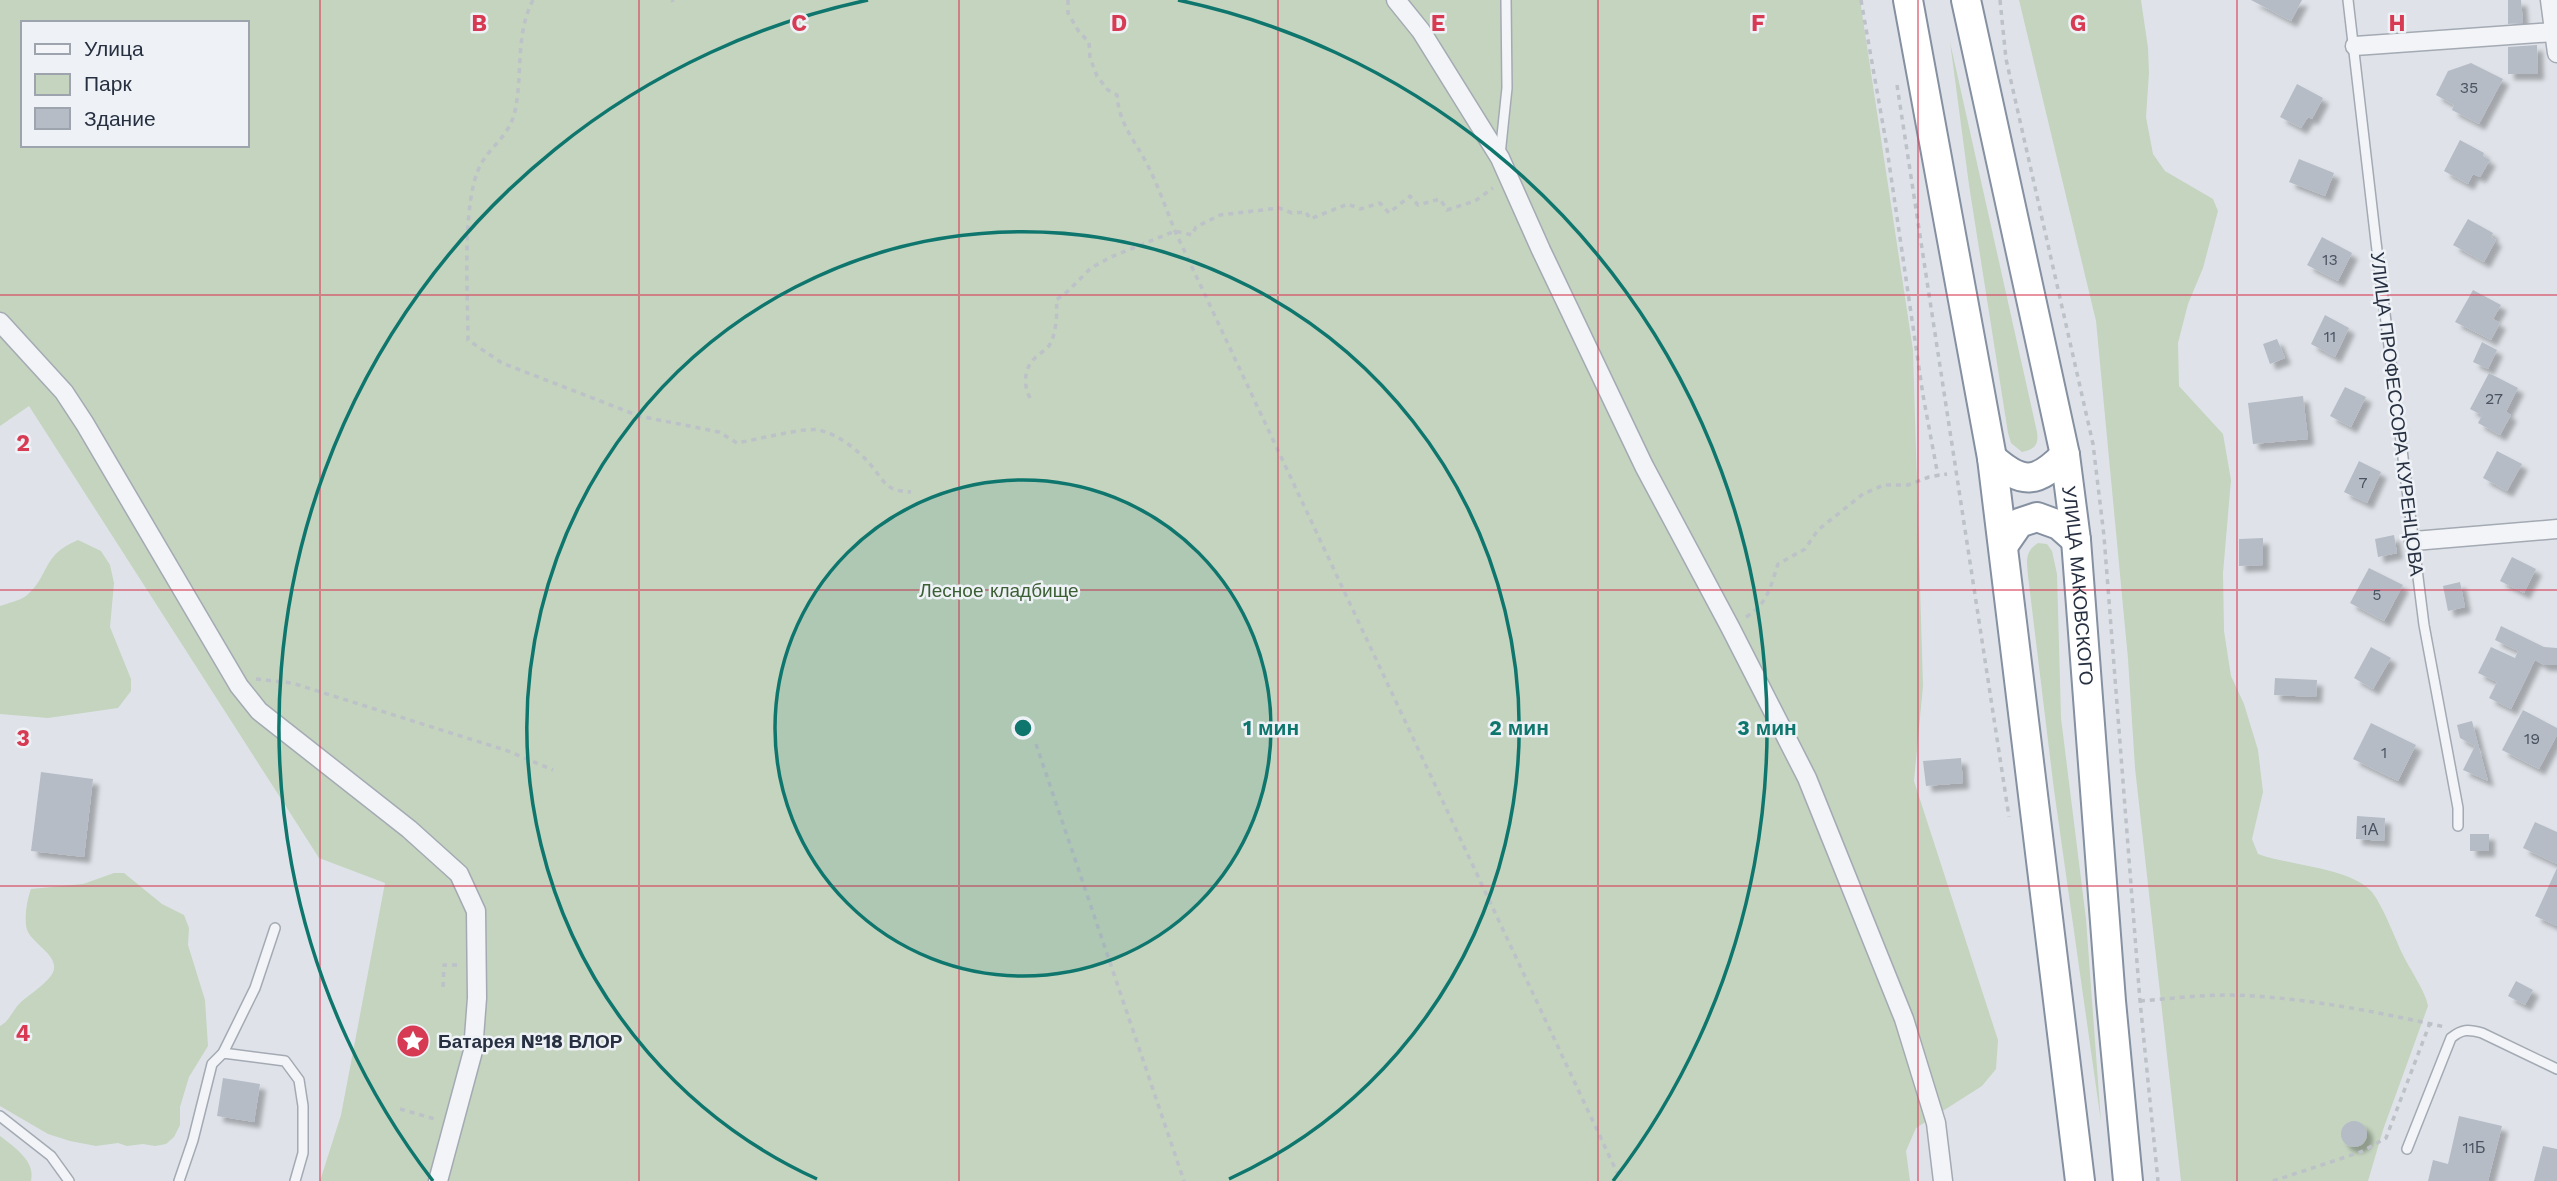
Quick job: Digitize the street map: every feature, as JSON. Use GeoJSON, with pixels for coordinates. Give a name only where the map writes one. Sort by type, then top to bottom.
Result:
{"type":"FeatureCollection","features":[{"type":"Feature","properties":{"kind":"highway"},"geometry":{"type":"LineString","coordinates":[[1908,0],[1992,458],[2080,1181]]}},
{"type":"Feature","properties":{"kind":"highway","name":"УЛИЦА МАКОВСКОГО"},"geometry":{"type":"LineString","coordinates":[[1966,0],[2065,455],[2076,540],[2111,1001],[2128,1181]]}},
{"type":"Feature","properties":{"kind":"highway"},"geometry":{"type":"LineString","coordinates":[[1992,458],[2012,475],[2031,478],[2049,470],[2065,455]]}},
{"type":"Feature","properties":{"kind":"highway"},"geometry":{"type":"LineString","coordinates":[[2003,546],[2019,523],[2037,517],[2059,525],[2076,540]]}},
{"type":"Feature","properties":{"kind":"street"},"geometry":{"type":"LineString","coordinates":[[1396,0],[1421,31],[1500,158],[1644,466],[1807,778],[1900,1007],[1936,1123],[1943,1181]]}},
{"type":"Feature","properties":{"kind":"street"},"geometry":{"type":"LineString","coordinates":[[2550,0],[2557,53]]}},
{"type":"Feature","properties":{"kind":"street"},"geometry":{"type":"LineString","coordinates":[[2355,47],[2554,32]]}},
{"type":"Feature","properties":{"kind":"street"},"geometry":{"type":"LineString","coordinates":[[0,323],[64,392],[233,676],[259,711],[409,829],[459,874],[476,911],[477,964],[472,1051],[438,1181]]}},
{"type":"Feature","properties":{"kind":"street"},"geometry":{"type":"LineString","coordinates":[[2414,541],[2557,530]]}},
{"type":"Feature","properties":{"kind":"lane"},"geometry":{"type":"LineString","coordinates":[[1500,158],[1507,88],[1506,0]]}},
{"type":"Feature","properties":{"kind":"lane","name":"УЛИЦА ПРОФЕССОРА КУРЕНЦОВА"},"geometry":{"type":"LineString","coordinates":[[2348,0],[2424,625],[2458,808],[2458,826]]}},
{"type":"Feature","properties":{"kind":"lane"},"geometry":{"type":"LineString","coordinates":[[179,1181],[193,1140],[212,1065],[223,1052],[255,988],[275,928]]}},
{"type":"Feature","properties":{"kind":"lane"},"geometry":{"type":"LineString","coordinates":[[2407,1149],[2451,1038],[2460,1030],[2482,1033],[2557,1069]]}},
{"type":"Feature","properties":{"kind":"lane"},"geometry":{"type":"LineString","coordinates":[[223,1052],[285,1060],[299,1080],[303,1106],[303,1153],[295,1181]]}},
{"type":"Feature","properties":{"kind":"lane"},"geometry":{"type":"LineString","coordinates":[[0,1116],[51,1156],[69,1181]]}},
{"type":"Feature","properties":{"kind":"path"},"geometry":{"type":"LineString","coordinates":[[533,0],[520,45],[515,112],[501,141],[481,164],[471,196],[468,340],[502,363],[639,416],[719,432],[737,443],[816,429],[839,438],[869,462],[883,484],[897,492],[911,492]]}},
{"type":"Feature","properties":{"kind":"path"},"geometry":{"type":"LineString","coordinates":[[1068,0],[1068,13],[1079,32],[1089,42],[1090,58],[1097,76],[1108,90],[1117,95],[1118,111],[1124,124],[1148,165],[1175,231],[1621,1181]]}},
{"type":"Feature","properties":{"kind":"path"},"geometry":{"type":"LineString","coordinates":[[1861,0],[1914,312],[1923,395],[1938,475]]}},
{"type":"Feature","properties":{"kind":"path"},"geometry":{"type":"LineString","coordinates":[[1895,74],[1952,455],[1976,591]]}},
{"type":"Feature","properties":{"kind":"path"},"geometry":{"type":"LineString","coordinates":[[1030,398],[1024,388],[1026,377],[1032,360],[1049,346],[1059,311],[1056,300],[1091,268],[1175,231],[1192,235],[1196,227],[1220,215],[1242,214],[1251,209],[1279,208],[1292,213],[1306,212],[1310,219],[1348,204],[1360,209],[1380,203],[1389,213],[1410,196],[1418,205],[1440,199],[1447,210],[1475,201],[1509,177]]}},
{"type":"Feature","properties":{"kind":"path"},"geometry":{"type":"LineString","coordinates":[[1730,627],[1760,608],[1778,564],[1805,549],[1818,530],[1863,494],[1884,485],[1908,485],[1947,474]]}},
{"type":"Feature","properties":{"kind":"path"},"geometry":{"type":"LineString","coordinates":[[233,676],[292,683],[508,751],[553,770]]}},
{"type":"Feature","properties":{"kind":"path"},"geometry":{"type":"LineString","coordinates":[[1036,744],[1184,1181]]}},
{"type":"Feature","properties":{"kind":"path"},"geometry":{"type":"LineString","coordinates":[[443,987],[444,965],[477,964]]}},
{"type":"Feature","properties":{"kind":"path"},"geometry":{"type":"LineString","coordinates":[[2140,1001],[2251,996],[2312,1002],[2460,1030]]}},
{"type":"Feature","properties":{"kind":"path"},"geometry":{"type":"LineString","coordinates":[[2273,1181],[2361,1152],[2386,1138],[2430,1023]]}},
{"type":"Feature","properties":{"kind":"path"},"geometry":{"type":"LineString","coordinates":[[400,1109],[454,1123]]}},
{"type":"Feature","properties":{"kind":"green space","name":"Лесное кладбище"},"geometry":{"type":"Polygon","coordinates":[[[0,0],[1860,0],[1913,350],[1923,686],[1914,781],[1998,1040],[1996,1069],[1982,1086],[1916,1128],[1906,1151],[1910,1181],[320,1181],[341,1115],[385,883],[319,858],[29,406],[0,426],[0,0]]]}},
{"type":"Feature","properties":{"kind":"green space"},"geometry":{"type":"Polygon","coordinates":[[[2019,0],[2141,0],[2148,48],[2146,117],[2153,154],[2165,171],[2213,199],[2218,211],[2203,268],[2188,304],[2178,343],[2179,386],[2223,434],[2231,480],[2223,573],[2224,631],[2231,676],[2244,704],[2258,750],[2263,792],[2252,839],[2258,854],[2333,872],[2370,890],[2383,911],[2428,1006],[2383,1130],[2368,1181],[2181,1181],[2135,768],[2128,659],[2096,321],[2019,0]]]}},
{"type":"Feature","properties":{"kind":"green space"},"geometry":{"type":"Polygon","coordinates":[[[1950,42],[2037,432],[2035,446],[2022,452],[2011,443],[2008,433],[1969,185],[1950,42]]]}},
{"type":"Feature","properties":{"kind":"green space"},"geometry":{"type":"Polygon","coordinates":[[[78,540],[101,551],[110,565],[114,583],[110,627],[131,679],[131,691],[118,708],[48,718],[0,714],[0,606],[26,596],[58,552],[78,540]]]}},
{"type":"Feature","properties":{"kind":"green space"},"geometry":{"type":"Polygon","coordinates":[[[2038,543],[2047,544],[2052,551],[2057,574],[2061,718],[2086,919],[2101,1122],[2054,790],[2028,576],[2028,554],[2038,543]]]}},
{"type":"Feature","properties":{"kind":"green space"},"geometry":{"type":"Polygon","coordinates":[[[114,873],[124,873],[162,904],[184,915],[189,928],[188,945],[205,1000],[208,1046],[189,1077],[180,1107],[180,1125],[174,1137],[166,1144],[155,1146],[127,1146],[118,1143],[96,1146],[70,1141],[48,1134],[0,1106],[0,1026],[54,970],[54,964],[47,953],[28,932],[26,910],[31,889],[83,884],[114,873]]]}},
{"type":"Feature","properties":{"kind":"green space"},"geometry":{"type":"Polygon","coordinates":[[[0,1136],[27,1161],[32,1174],[31,1181],[0,1181],[0,1136]]]}},
{"type":"Feature","properties":{"kind":"building"},"geometry":{"type":"Polygon","coordinates":[[[2251,0],[2302,0],[2291,21],[2251,0]]]}},
{"type":"Feature","properties":{"kind":"building"},"geometry":{"type":"Polygon","coordinates":[[[2508,0],[2521,0],[2523,23],[2508,24],[2508,0]]]}},
{"type":"Feature","properties":{"kind":"building"},"geometry":{"type":"Polygon","coordinates":[[[2537,45],[2538,74],[2508,74],[2508,47],[2537,45]]]}},
{"type":"Feature","properties":{"kind":"building"},"geometry":{"type":"Polygon","coordinates":[[[2471,63],[2503,79],[2479,124],[2452,110],[2454,105],[2436,95],[2448,71],[2471,63]]]}},
{"type":"Feature","properties":{"kind":"building"},"geometry":{"type":"Polygon","coordinates":[[[2297,84],[2323,98],[2312,119],[2308,117],[2301,128],[2280,117],[2297,84]]]}},
{"type":"Feature","properties":{"kind":"building"},"geometry":{"type":"Polygon","coordinates":[[[2460,140],[2484,153],[2483,156],[2490,160],[2480,177],[2473,174],[2468,184],[2444,171],[2460,140]]]}},
{"type":"Feature","properties":{"kind":"building"},"geometry":{"type":"Polygon","coordinates":[[[2299,159],[2334,173],[2325,196],[2289,182],[2299,159]]]}},
{"type":"Feature","properties":{"kind":"building"},"geometry":{"type":"Polygon","coordinates":[[[2468,219],[2493,233],[2491,237],[2496,240],[2484,262],[2453,245],[2468,219]]]}},
{"type":"Feature","properties":{"kind":"building"},"geometry":{"type":"Polygon","coordinates":[[[2322,237],[2352,253],[2338,281],[2307,265],[2322,237]]]}},
{"type":"Feature","properties":{"kind":"building"},"geometry":{"type":"Polygon","coordinates":[[[2473,290],[2501,305],[2493,319],[2500,323],[2491,340],[2455,322],[2473,290]]]}},
{"type":"Feature","properties":{"kind":"building"},"geometry":{"type":"Polygon","coordinates":[[[2325,315],[2349,328],[2335,357],[2311,344],[2325,315]]]}},
{"type":"Feature","properties":{"kind":"building"},"geometry":{"type":"Polygon","coordinates":[[[2277,339],[2285,358],[2270,364],[2263,344],[2277,339]]]}},
{"type":"Feature","properties":{"kind":"building"},"geometry":{"type":"Polygon","coordinates":[[[2482,342],[2497,350],[2488,369],[2473,362],[2482,342]]]}},
{"type":"Feature","properties":{"kind":"building"},"geometry":{"type":"Polygon","coordinates":[[[2489,373],[2518,388],[2506,412],[2511,415],[2500,435],[2478,423],[2482,415],[2470,409],[2489,373]]]}},
{"type":"Feature","properties":{"kind":"building"},"geometry":{"type":"Polygon","coordinates":[[[2345,387],[2366,397],[2351,427],[2330,416],[2345,387]]]}},
{"type":"Feature","properties":{"kind":"building"},"geometry":{"type":"Polygon","coordinates":[[[2303,396],[2308,439],[2253,444],[2248,403],[2303,396]]]}},
{"type":"Feature","properties":{"kind":"building"},"geometry":{"type":"Polygon","coordinates":[[[2497,451],[2522,464],[2507,491],[2483,478],[2497,451]]]}},
{"type":"Feature","properties":{"kind":"building"},"geometry":{"type":"Polygon","coordinates":[[[2359,461],[2381,472],[2367,503],[2344,492],[2359,461]]]}},
{"type":"Feature","properties":{"kind":"building"},"geometry":{"type":"Polygon","coordinates":[[[2394,535],[2397,553],[2378,557],[2375,539],[2394,535]]]}},
{"type":"Feature","properties":{"kind":"building"},"geometry":{"type":"Polygon","coordinates":[[[2263,538],[2263,565],[2239,566],[2239,539],[2263,538]]]}},
{"type":"Feature","properties":{"kind":"building"},"geometry":{"type":"Polygon","coordinates":[[[2512,557],[2536,569],[2524,593],[2500,581],[2512,557]]]}},
{"type":"Feature","properties":{"kind":"building"},"geometry":{"type":"Polygon","coordinates":[[[2369,568],[2403,585],[2384,621],[2350,603],[2369,568]]]}},
{"type":"Feature","properties":{"kind":"building"},"geometry":{"type":"Polygon","coordinates":[[[2460,582],[2465,607],[2448,611],[2443,586],[2460,582]]]}},
{"type":"Feature","properties":{"kind":"building"},"geometry":{"type":"Polygon","coordinates":[[[2501,626],[2544,647],[2557,648],[2557,665],[2544,665],[2535,660],[2511,709],[2489,698],[2497,682],[2478,673],[2491,647],[2515,658],[2518,651],[2495,640],[2501,626]]]}},
{"type":"Feature","properties":{"kind":"building"},"geometry":{"type":"Polygon","coordinates":[[[2371,647],[2391,658],[2373,689],[2354,678],[2371,647]]]}},
{"type":"Feature","properties":{"kind":"building"},"geometry":{"type":"Polygon","coordinates":[[[2275,678],[2317,680],[2316,697],[2274,695],[2275,678]]]}},
{"type":"Feature","properties":{"kind":"building"},"geometry":{"type":"Polygon","coordinates":[[[2523,710],[2557,728],[2557,735],[2539,769],[2502,750],[2523,710]]]}},
{"type":"Feature","properties":{"kind":"building"},"geometry":{"type":"Polygon","coordinates":[[[2472,721],[2488,781],[2463,770],[2475,746],[2460,738],[2457,725],[2472,721]]]}},
{"type":"Feature","properties":{"kind":"building"},"geometry":{"type":"Polygon","coordinates":[[[2371,723],[2416,745],[2398,781],[2353,759],[2371,723]]]}},
{"type":"Feature","properties":{"kind":"building"},"geometry":{"type":"Polygon","coordinates":[[[1961,758],[1963,783],[1926,786],[1923,761],[1961,758]]]}},
{"type":"Feature","properties":{"kind":"building"},"geometry":{"type":"Polygon","coordinates":[[[41,772],[93,779],[84,857],[31,851],[41,772]]]}},
{"type":"Feature","properties":{"kind":"building"},"geometry":{"type":"Polygon","coordinates":[[[2357,816],[2385,818],[2384,841],[2356,839],[2357,816]]]}},
{"type":"Feature","properties":{"kind":"building"},"geometry":{"type":"Polygon","coordinates":[[[2535,822],[2557,832],[2557,864],[2523,848],[2535,822]]]}},
{"type":"Feature","properties":{"kind":"building"},"geometry":{"type":"Polygon","coordinates":[[[2470,834],[2489,834],[2489,851],[2470,851],[2470,834]]]}},
{"type":"Feature","properties":{"kind":"building"},"geometry":{"type":"Polygon","coordinates":[[[2557,868],[2557,926],[2535,916],[2557,868]]]}},
{"type":"Feature","properties":{"kind":"building"},"geometry":{"type":"Polygon","coordinates":[[[2516,981],[2533,990],[2525,1005],[2508,996],[2516,981]]]}},
{"type":"Feature","properties":{"kind":"building"},"geometry":{"type":"Polygon","coordinates":[[[223,1078],[260,1084],[254,1122],[217,1116],[223,1078]]]}},
{"type":"Feature","properties":{"kind":"building"},"geometry":{"type":"Polygon","coordinates":[[[2459,1116],[2502,1126],[2488,1181],[2428,1181],[2433,1160],[2448,1164],[2459,1116]]]}},
{"type":"Feature","properties":{"kind":"building"},"geometry":{"type":"Polygon","coordinates":[[[2354,1121],[2363,1125],[2367,1134],[2363,1143],[2354,1147],[2345,1143],[2341,1134],[2345,1125],[2354,1121]]]}},
{"type":"Feature","properties":{"kind":"building"},"geometry":{"type":"Polygon","coordinates":[[[2543,1146],[2557,1149],[2557,1181],[2534,1181],[2543,1146]]]}},
{"type":"Feature","properties":{"kind":"place","name":"Батарея №18 ВЛОР"},"geometry":{"type":"Point","coordinates":[413,1041]}}]}
